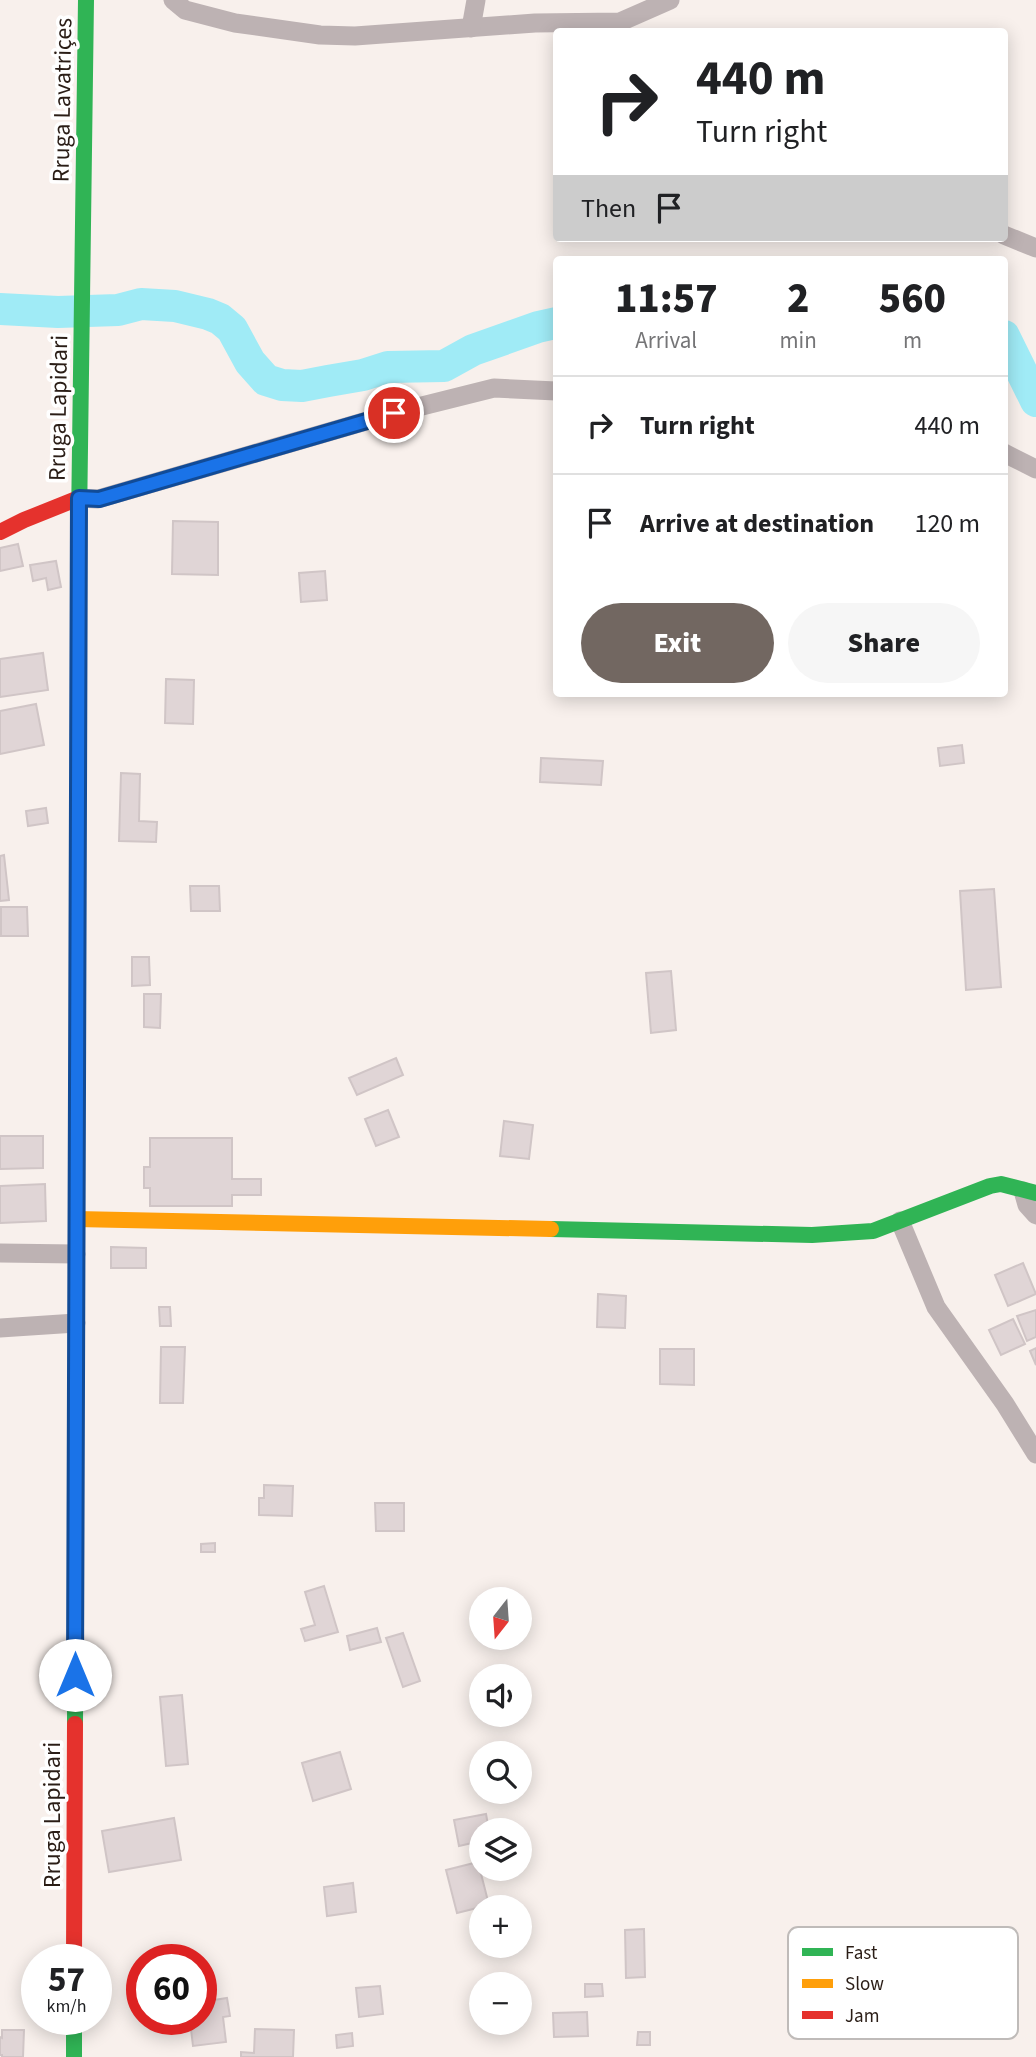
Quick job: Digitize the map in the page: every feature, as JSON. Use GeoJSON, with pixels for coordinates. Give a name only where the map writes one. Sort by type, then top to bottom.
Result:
{"type":"FeatureCollection","features":[{"type":"Feature","properties":{"kind":"main road","name":"Rruga Lavatriçes"},"geometry":{"type":"LineString","coordinates":[[84,201],[86,0]]}},
{"type":"Feature","properties":{"kind":"main road","name":"Rruga Lapidari"},"geometry":{"type":"LineString","coordinates":[[74,1944],[79,498],[84,201]]}},
{"type":"Feature","properties":{"kind":"main road"},"geometry":{"type":"LineString","coordinates":[[0,532],[79,498]]}},
{"type":"Feature","properties":{"kind":"main road"},"geometry":{"type":"LineString","coordinates":[[76,1219],[812,1235],[873,1231],[990,1186],[1001,1185],[1030,1192]]}},
{"type":"Feature","properties":{"kind":"main road"},"geometry":{"type":"LineString","coordinates":[[74,2035],[74,2057]]}},
{"type":"Feature","properties":{"kind":"street"},"geometry":{"type":"LineString","coordinates":[[471,28],[476,0]]}},
{"type":"Feature","properties":{"kind":"street"},"geometry":{"type":"LineString","coordinates":[[179,5],[235,23],[320,35],[355,36],[535,23],[623,27],[670,0]]}},
{"type":"Feature","properties":{"kind":"street"},"geometry":{"type":"LineString","coordinates":[[1008,237],[1036,248]]}},
{"type":"Feature","properties":{"kind":"street"},"geometry":{"type":"LineString","coordinates":[[79,498],[99,499],[394,413],[494,388],[553,391]]}},
{"type":"Feature","properties":{"kind":"street"},"geometry":{"type":"LineString","coordinates":[[1008,455],[1036,469]]}},
{"type":"Feature","properties":{"kind":"street"},"geometry":{"type":"LineString","coordinates":[[1030,1192],[1027,1205],[1036,1215]]}},
{"type":"Feature","properties":{"kind":"street"},"geometry":{"type":"LineString","coordinates":[[900,1221],[936,1307],[1005,1404],[1036,1454]]}},
{"type":"Feature","properties":{"kind":"street"},"geometry":{"type":"LineString","coordinates":[[0,1252],[76,1254]]}},
{"type":"Feature","properties":{"kind":"street"},"geometry":{"type":"LineString","coordinates":[[0,1328],[76,1323]]}},
{"type":"Feature","properties":{"kind":"building"},"geometry":{"type":"Polygon","coordinates":[[[173,521],[218,522],[218,575],[172,574],[173,521]]]}},
{"type":"Feature","properties":{"kind":"building"},"geometry":{"type":"Polygon","coordinates":[[[18,544],[23,566],[0,571],[0,548],[18,544]]]}},
{"type":"Feature","properties":{"kind":"building"},"geometry":{"type":"Polygon","coordinates":[[[56,561],[61,587],[48,590],[46,578],[33,581],[30,565],[56,561]]]}},
{"type":"Feature","properties":{"kind":"building"},"geometry":{"type":"Polygon","coordinates":[[[325,571],[327,600],[301,602],[299,573],[325,571]]]}},
{"type":"Feature","properties":{"kind":"building"},"geometry":{"type":"Polygon","coordinates":[[[43,653],[48,690],[0,697],[0,659],[43,653]]]}},
{"type":"Feature","properties":{"kind":"building"},"geometry":{"type":"Polygon","coordinates":[[[166,679],[194,680],[193,724],[165,723],[166,679]]]}},
{"type":"Feature","properties":{"kind":"building"},"geometry":{"type":"Polygon","coordinates":[[[36,704],[44,745],[0,754],[0,711],[36,704]]]}},
{"type":"Feature","properties":{"kind":"building"},"geometry":{"type":"Polygon","coordinates":[[[962,745],[964,763],[940,766],[938,748],[962,745]]]}},
{"type":"Feature","properties":{"kind":"building"},"geometry":{"type":"Polygon","coordinates":[[[541,758],[603,761],[601,785],[540,782],[541,758]]]}},
{"type":"Feature","properties":{"kind":"building"},"geometry":{"type":"Polygon","coordinates":[[[121,773],[140,774],[139,821],[157,822],[156,842],[119,841],[121,773]]]}},
{"type":"Feature","properties":{"kind":"building"},"geometry":{"type":"Polygon","coordinates":[[[46,808],[48,823],[28,826],[26,811],[46,808]]]}},
{"type":"Feature","properties":{"kind":"building"},"geometry":{"type":"Polygon","coordinates":[[[4,855],[9,900],[0,901],[0,856],[4,855]]]}},
{"type":"Feature","properties":{"kind":"building"},"geometry":{"type":"Polygon","coordinates":[[[190,886],[219,886],[220,911],[191,911],[190,886]]]}},
{"type":"Feature","properties":{"kind":"building"},"geometry":{"type":"Polygon","coordinates":[[[994,889],[1001,987],[966,990],[960,891],[994,889]]]}},
{"type":"Feature","properties":{"kind":"building"},"geometry":{"type":"Polygon","coordinates":[[[1,907],[27,907],[28,936],[1,936],[1,907]]]}},
{"type":"Feature","properties":{"kind":"building"},"geometry":{"type":"Polygon","coordinates":[[[132,957],[149,957],[150,985],[132,986],[132,957]]]}},
{"type":"Feature","properties":{"kind":"building"},"geometry":{"type":"Polygon","coordinates":[[[671,971],[676,1030],[651,1033],[646,973],[671,971]]]}},
{"type":"Feature","properties":{"kind":"building"},"geometry":{"type":"Polygon","coordinates":[[[144,994],[161,994],[160,1028],[144,1027],[144,994]]]}},
{"type":"Feature","properties":{"kind":"building"},"geometry":{"type":"Polygon","coordinates":[[[396,1058],[403,1075],[357,1095],[349,1078],[396,1058]]]}},
{"type":"Feature","properties":{"kind":"building"},"geometry":{"type":"Polygon","coordinates":[[[388,1110],[399,1137],[376,1146],[365,1119],[388,1110]]]}},
{"type":"Feature","properties":{"kind":"building"},"geometry":{"type":"Polygon","coordinates":[[[504,1121],[533,1125],[529,1159],[500,1156],[504,1121]]]}},
{"type":"Feature","properties":{"kind":"building"},"geometry":{"type":"Polygon","coordinates":[[[0,1136],[43,1136],[43,1168],[0,1169],[0,1136]]]}},
{"type":"Feature","properties":{"kind":"building"},"geometry":{"type":"Polygon","coordinates":[[[150,1138],[232,1138],[232,1179],[261,1179],[261,1195],[232,1195],[232,1206],[150,1206],[150,1188],[144,1188],[144,1167],[150,1167],[150,1138]]]}},
{"type":"Feature","properties":{"kind":"building"},"geometry":{"type":"Polygon","coordinates":[[[45,1184],[46,1221],[0,1223],[0,1186],[45,1184]]]}},
{"type":"Feature","properties":{"kind":"building"},"geometry":{"type":"Polygon","coordinates":[[[111,1247],[146,1248],[146,1268],[111,1268],[111,1247]]]}},
{"type":"Feature","properties":{"kind":"building"},"geometry":{"type":"Polygon","coordinates":[[[1023,1263],[1036,1294],[1008,1306],[995,1275],[1023,1263]]]}},
{"type":"Feature","properties":{"kind":"building"},"geometry":{"type":"Polygon","coordinates":[[[598,1294],[626,1296],[625,1328],[597,1327],[598,1294]]]}},
{"type":"Feature","properties":{"kind":"building"},"geometry":{"type":"Polygon","coordinates":[[[159,1307],[170,1307],[171,1326],[160,1326],[159,1307]]]}},
{"type":"Feature","properties":{"kind":"building"},"geometry":{"type":"Polygon","coordinates":[[[1036,1310],[1036,1337],[1027,1341],[1017,1316],[1036,1310]]]}},
{"type":"Feature","properties":{"kind":"building"},"geometry":{"type":"Polygon","coordinates":[[[1013,1319],[1025,1344],[1001,1355],[989,1330],[1013,1319]]]}},
{"type":"Feature","properties":{"kind":"building"},"geometry":{"type":"Polygon","coordinates":[[[161,1347],[185,1347],[183,1403],[160,1403],[161,1347]]]}},
{"type":"Feature","properties":{"kind":"building"},"geometry":{"type":"Polygon","coordinates":[[[1036,1348],[1036,1365],[1030,1351],[1036,1348]]]}},
{"type":"Feature","properties":{"kind":"building"},"geometry":{"type":"Polygon","coordinates":[[[660,1349],[694,1349],[694,1385],[660,1384],[660,1349]]]}},
{"type":"Feature","properties":{"kind":"building"},"geometry":{"type":"Polygon","coordinates":[[[264,1485],[293,1486],[292,1516],[259,1515],[259,1498],[264,1498],[264,1485]]]}},
{"type":"Feature","properties":{"kind":"building"},"geometry":{"type":"Polygon","coordinates":[[[375,1503],[404,1503],[404,1531],[376,1531],[375,1503]]]}},
{"type":"Feature","properties":{"kind":"building"},"geometry":{"type":"Polygon","coordinates":[[[215,1543],[215,1552],[201,1552],[201,1544],[215,1543]]]}},
{"type":"Feature","properties":{"kind":"building"},"geometry":{"type":"Polygon","coordinates":[[[324,1586],[338,1632],[305,1641],[301,1629],[315,1625],[305,1592],[324,1586]]]}},
{"type":"Feature","properties":{"kind":"building"},"geometry":{"type":"Polygon","coordinates":[[[377,1628],[381,1642],[350,1650],[347,1636],[377,1628]]]}},
{"type":"Feature","properties":{"kind":"building"},"geometry":{"type":"Polygon","coordinates":[[[403,1633],[420,1681],[403,1687],[386,1638],[403,1633]]]}},
{"type":"Feature","properties":{"kind":"building"},"geometry":{"type":"Polygon","coordinates":[[[182,1695],[188,1764],[166,1766],[160,1697],[182,1695]]]}},
{"type":"Feature","properties":{"kind":"building"},"geometry":{"type":"Polygon","coordinates":[[[340,1752],[351,1789],[313,1801],[302,1763],[340,1752]]]}},
{"type":"Feature","properties":{"kind":"building"},"geometry":{"type":"Polygon","coordinates":[[[486,1814],[487,1818],[469,1818],[469,1844],[459,1846],[454,1820],[486,1814]]]}},
{"type":"Feature","properties":{"kind":"building"},"geometry":{"type":"Polygon","coordinates":[[[174,1818],[181,1860],[109,1872],[102,1831],[174,1818]]]}},
{"type":"Feature","properties":{"kind":"building"},"geometry":{"type":"Polygon","coordinates":[[[469,1864],[469,1881],[483,1881],[486,1895],[469,1895],[469,1910],[457,1913],[446,1870],[469,1864]]]}},
{"type":"Feature","properties":{"kind":"building"},"geometry":{"type":"Polygon","coordinates":[[[353,1883],[356,1912],[327,1916],[324,1887],[353,1883]]]}},
{"type":"Feature","properties":{"kind":"building"},"geometry":{"type":"Polygon","coordinates":[[[644,1929],[645,1977],[626,1978],[625,1930],[644,1929]]]}},
{"type":"Feature","properties":{"kind":"building"},"geometry":{"type":"Polygon","coordinates":[[[585,1984],[602,1984],[603,1996],[585,1997],[585,1984]]]}},
{"type":"Feature","properties":{"kind":"building"},"geometry":{"type":"Polygon","coordinates":[[[380,1986],[383,2014],[359,2017],[356,1988],[380,1986]]]}},
{"type":"Feature","properties":{"kind":"building"},"geometry":{"type":"Polygon","coordinates":[[[227,1998],[230,2016],[223,2017],[226,2042],[193,2046],[192,2035],[217,2035],[217,2000],[227,1998]]]}},
{"type":"Feature","properties":{"kind":"building"},"geometry":{"type":"Polygon","coordinates":[[[587,2012],[588,2036],[554,2037],[553,2013],[587,2012]]]}},
{"type":"Feature","properties":{"kind":"building"},"geometry":{"type":"Polygon","coordinates":[[[255,2029],[294,2030],[293,2057],[241,2057],[241,2052],[254,2053],[255,2029]]]}},
{"type":"Feature","properties":{"kind":"building"},"geometry":{"type":"Polygon","coordinates":[[[2,2030],[21,2030],[21,2035],[24,2035],[23,2057],[2,2057],[0,2037],[2,2038],[2,2030]]]}},
{"type":"Feature","properties":{"kind":"building"},"geometry":{"type":"Polygon","coordinates":[[[638,2032],[650,2032],[650,2045],[637,2045],[638,2032]]]}},
{"type":"Feature","properties":{"kind":"building"},"geometry":{"type":"Polygon","coordinates":[[[352,2033],[353,2046],[337,2048],[336,2035],[352,2033]]]}},
{"type":"Feature","properties":{"kind":"waterway"},"geometry":{"type":"LineString","coordinates":[[0,309],[58,312],[118,310],[141,304],[175,306],[208,314],[220,319],[232,329],[250,362],[266,380],[282,385],[302,386],[363,375],[388,367],[444,366],[473,350],[553,324]]}},
{"type":"Feature","properties":{"kind":"waterway"},"geometry":{"type":"LineString","coordinates":[[1008,344],[1036,401]]}},
{"type":"Feature","properties":{"kind":"traffic: fast"},"geometry":{"type":"LineString","coordinates":[[79,523],[86,0]]}},
{"type":"Feature","properties":{"kind":"traffic: fast"},"geometry":{"type":"LineString","coordinates":[[75,1724],[78,786]]}},
{"type":"Feature","properties":{"kind":"traffic: fast"},"geometry":{"type":"LineString","coordinates":[[551,1229],[812,1235],[873,1231],[990,1186],[1001,1184],[1036,1193]]}},
{"type":"Feature","properties":{"kind":"traffic: fast"},"geometry":{"type":"LineString","coordinates":[[74,2035],[74,2057]]}},
{"type":"Feature","properties":{"kind":"traffic: slow"},"geometry":{"type":"LineString","coordinates":[[78,786],[79,523]]}},
{"type":"Feature","properties":{"kind":"traffic: slow"},"geometry":{"type":"LineString","coordinates":[[76,1219],[551,1229]]}},
{"type":"Feature","properties":{"kind":"traffic: jam"},"geometry":{"type":"LineString","coordinates":[[0,532],[79,498]]}},
{"type":"Feature","properties":{"kind":"traffic: jam"},"geometry":{"type":"LineString","coordinates":[[74,1944],[75,1724]]}},
{"type":"Feature","properties":{"kind":"route"},"geometry":{"type":"LineString","coordinates":[[75,1675],[79,498],[99,499],[394,413]]}}]}
